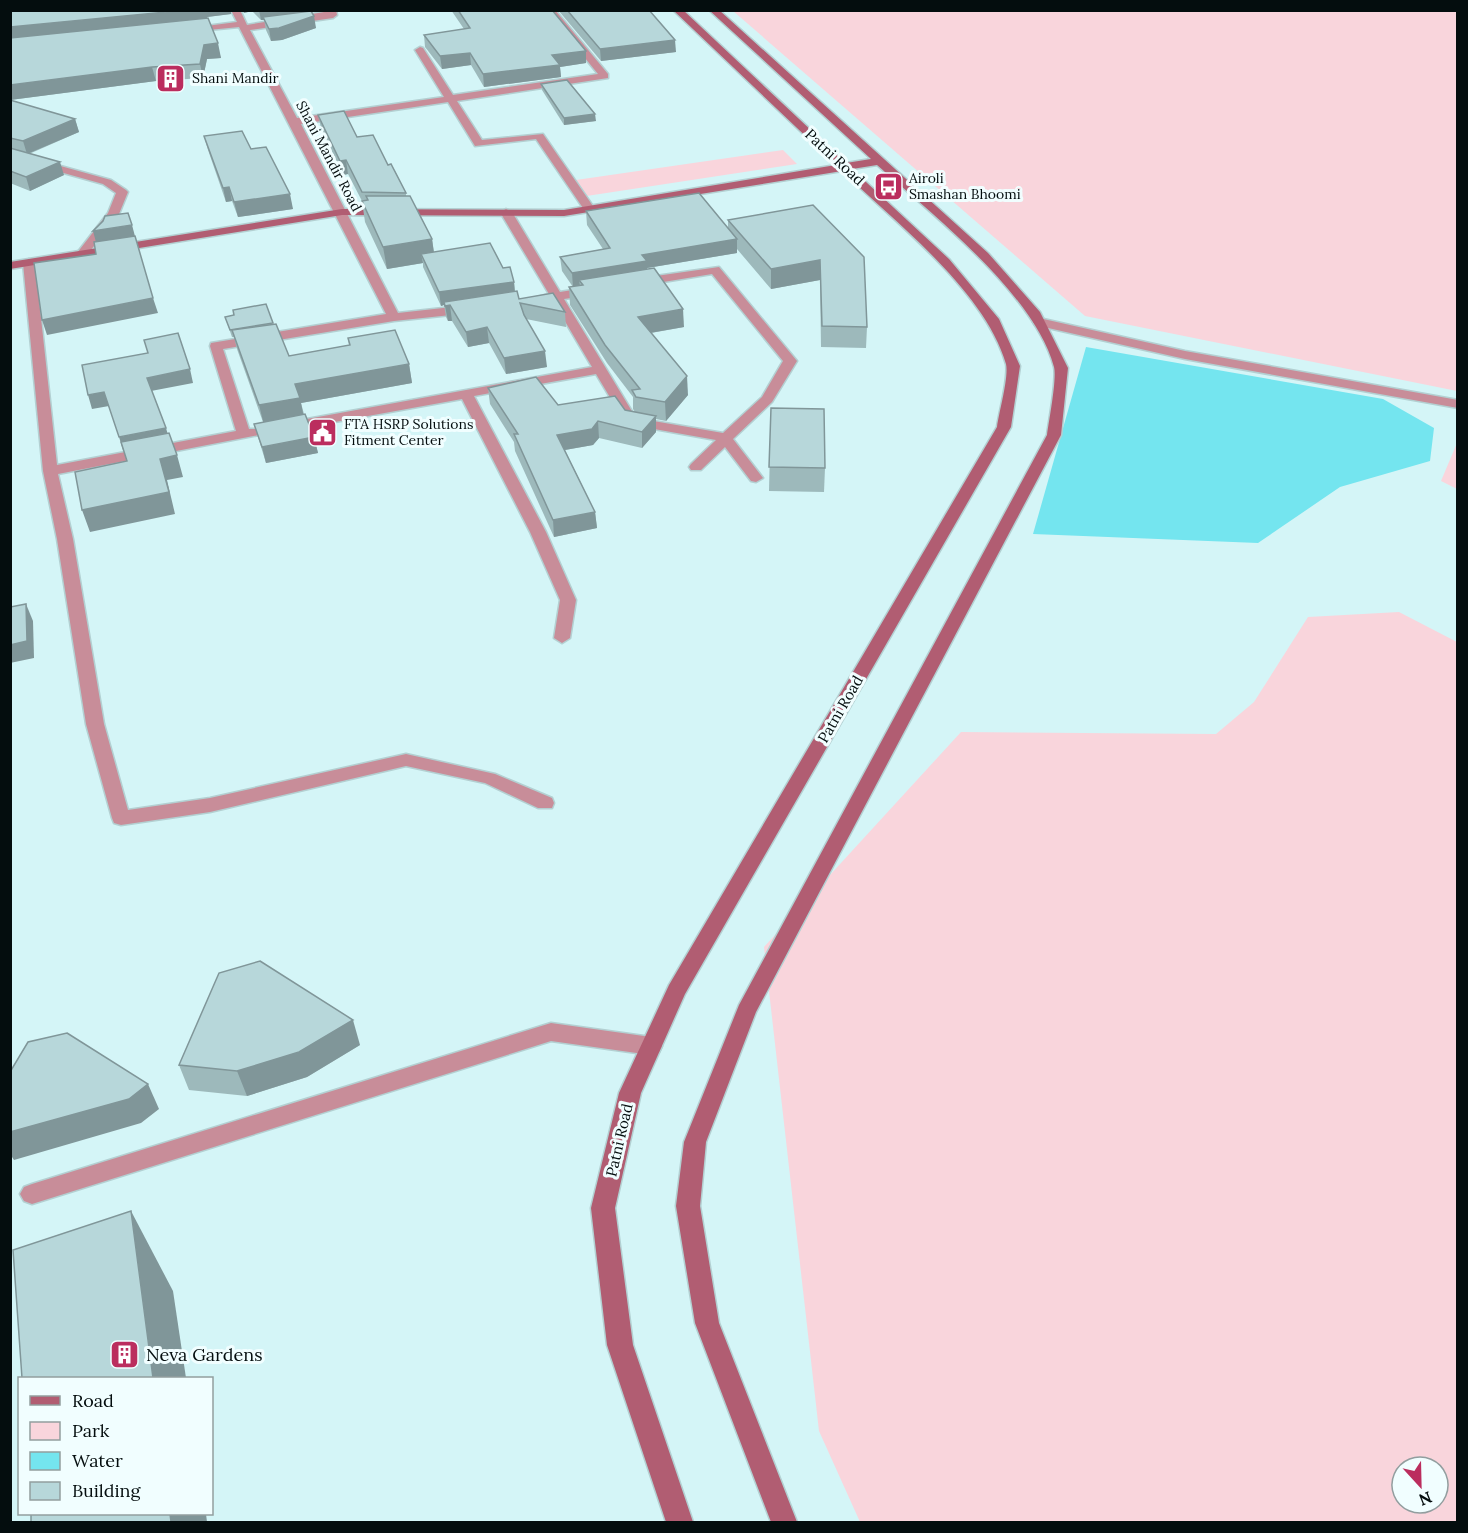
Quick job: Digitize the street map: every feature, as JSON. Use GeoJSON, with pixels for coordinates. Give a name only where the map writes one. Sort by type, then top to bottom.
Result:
{"type":"FeatureCollection","features":[{"type":"Feature","properties":{"kind":"main road","name":"Patni Road"},"geometry":{"type":"LineString","coordinates":[[677,10],[945,262],[993,320],[1013,366],[1004,427],[676,991],[630,1093],[603,1208],[620,1345],[679,1522]]}},
{"type":"Feature","properties":{"kind":"main road","name":"Patni Road"},"geometry":{"type":"LineString","coordinates":[[713,10],[984,256],[1039,322],[1060,368],[1054,435],[746,1011],[695,1142],[688,1206],[707,1323],[784,1522]]}},
{"type":"Feature","properties":{"kind":"main road"},"geometry":{"type":"LineString","coordinates":[[10,266],[342,212],[564,213],[880,161]]}},
{"type":"Feature","properties":{"kind":"street","name":"Shani Mandir Road"},"geometry":{"type":"LineString","coordinates":[[235,10],[342,212],[394,317]]}},
{"type":"Feature","properties":{"kind":"street"},"geometry":{"type":"LineString","coordinates":[[176,30],[243,26],[333,15],[331,10]]}},
{"type":"Feature","properties":{"kind":"street"},"geometry":{"type":"LineString","coordinates":[[294,122],[605,76],[550,10]]}},
{"type":"Feature","properties":{"kind":"street"},"geometry":{"type":"LineString","coordinates":[[420,50],[478,144],[539,136],[589,209]]}},
{"type":"Feature","properties":{"kind":"street"},"geometry":{"type":"LineString","coordinates":[[14,158],[107,183],[122,192],[113,214],[84,253]]}},
{"type":"Feature","properties":{"kind":"street"},"geometry":{"type":"LineString","coordinates":[[507,212],[631,421],[725,438],[756,478]]}},
{"type":"Feature","properties":{"kind":"street"},"geometry":{"type":"LineString","coordinates":[[29,263],[50,471],[65,539],[92,691],[94,724],[122,819],[210,805],[406,760],[489,778],[545,802]]}},
{"type":"Feature","properties":{"kind":"street"},"geometry":{"type":"LineString","coordinates":[[624,285],[715,270],[790,361],[766,399],[696,467]]}},
{"type":"Feature","properties":{"kind":"street"},"geometry":{"type":"LineString","coordinates":[[522,302],[601,289]]}},
{"type":"Feature","properties":{"kind":"street"},"geometry":{"type":"LineString","coordinates":[[244,435],[216,346],[394,317],[488,307]]}},
{"type":"Feature","properties":{"kind":"street"},"geometry":{"type":"LineString","coordinates":[[1039,322],[1185,355],[1458,404]]}},
{"type":"Feature","properties":{"kind":"street"},"geometry":{"type":"LineString","coordinates":[[50,471],[465,392],[600,369]]}},
{"type":"Feature","properties":{"kind":"street"},"geometry":{"type":"LineString","coordinates":[[465,392],[538,532],[568,600],[562,638]]}},
{"type":"Feature","properties":{"kind":"street"},"geometry":{"type":"LineString","coordinates":[[32,1194],[551,1032],[651,1046]]}},
{"type":"Feature","properties":{"kind":"green space"},"geometry":{"type":"Polygon","coordinates":[[[733,11],[1457,11],[1457,391],[1085,316],[733,11]]]}},
{"type":"Feature","properties":{"kind":"green space"},"geometry":{"type":"Polygon","coordinates":[[[783,150],[797,164],[580,197],[569,181],[783,150]]]}},
{"type":"Feature","properties":{"kind":"green space"},"geometry":{"type":"Polygon","coordinates":[[[1457,443],[1457,489],[1441,481],[1457,443]]]}},
{"type":"Feature","properties":{"kind":"green space"},"geometry":{"type":"Polygon","coordinates":[[[1399,612],[1457,642],[1457,1522],[860,1522],[819,1431],[764,947],[961,732],[1216,734],[1254,702],[1308,617],[1399,612]]]}},
{"type":"Feature","properties":{"kind":"water"},"geometry":{"type":"Polygon","coordinates":[[[1086,347],[1383,399],[1434,428],[1430,461],[1340,487],[1258,543],[1033,534],[1086,347]]]}},
{"type":"Feature","properties":{"kind":"building"},"geometry":{"type":"Polygon","coordinates":[[[10,10],[187,10],[10,27],[10,10]]]}},
{"type":"Feature","properties":{"kind":"building"},"geometry":{"type":"Polygon","coordinates":[[[458,10],[552,10],[586,51],[552,55],[560,65],[483,74],[470,53],[440,56],[424,35],[470,28],[458,10]]]}},
{"type":"Feature","properties":{"kind":"building"},"geometry":{"type":"Polygon","coordinates":[[[567,10],[649,10],[675,40],[600,49],[567,10]]]}},
{"type":"Feature","properties":{"kind":"building"},"geometry":{"type":"Polygon","coordinates":[[[311,11],[314,16],[279,28],[269,29],[263,17],[311,11]]]}},
{"type":"Feature","properties":{"kind":"building"},"geometry":{"type":"Polygon","coordinates":[[[208,18],[218,43],[204,45],[200,64],[152,67],[10,85],[10,38],[208,18]]]}},
{"type":"Feature","properties":{"kind":"building"},"geometry":{"type":"Polygon","coordinates":[[[567,80],[595,114],[564,118],[541,84],[567,80]]]}},
{"type":"Feature","properties":{"kind":"building"},"geometry":{"type":"Polygon","coordinates":[[[10,100],[75,119],[23,141],[10,138],[10,100]]]}},
{"type":"Feature","properties":{"kind":"building"},"geometry":{"type":"Polygon","coordinates":[[[344,111],[357,137],[373,135],[406,193],[362,192],[346,160],[340,161],[318,115],[344,111]]]}},
{"type":"Feature","properties":{"kind":"building"},"geometry":{"type":"Polygon","coordinates":[[[242,131],[251,149],[266,147],[290,194],[234,202],[229,187],[223,188],[204,136],[242,131]]]}},
{"type":"Feature","properties":{"kind":"building"},"geometry":{"type":"Polygon","coordinates":[[[10,148],[60,162],[26,177],[10,171],[10,148]]]}},
{"type":"Feature","properties":{"kind":"building"},"geometry":{"type":"Polygon","coordinates":[[[699,193],[737,239],[642,255],[647,261],[572,273],[560,257],[610,248],[586,211],[699,193]]]}},
{"type":"Feature","properties":{"kind":"building"},"geometry":{"type":"Polygon","coordinates":[[[366,196],[410,196],[432,239],[383,247],[362,201],[368,200],[366,196]]]}},
{"type":"Feature","properties":{"kind":"building"},"geometry":{"type":"Polygon","coordinates":[[[813,205],[864,257],[867,327],[822,326],[820,260],[771,269],[728,220],[813,205]]]}},
{"type":"Feature","properties":{"kind":"building"},"geometry":{"type":"Polygon","coordinates":[[[128,213],[132,225],[93,231],[105,216],[128,213]]]}},
{"type":"Feature","properties":{"kind":"building"},"geometry":{"type":"Polygon","coordinates":[[[135,236],[153,298],[42,320],[34,263],[96,254],[94,242],[135,236]]]}},
{"type":"Feature","properties":{"kind":"building"},"geometry":{"type":"Polygon","coordinates":[[[490,243],[503,268],[510,267],[514,282],[439,292],[421,254],[490,243]]]}},
{"type":"Feature","properties":{"kind":"building"},"geometry":{"type":"Polygon","coordinates":[[[654,268],[683,309],[638,317],[687,376],[665,402],[636,397],[632,390],[640,389],[605,345],[569,287],[583,285],[579,280],[654,268]]]}},
{"type":"Feature","properties":{"kind":"building"},"geometry":{"type":"Polygon","coordinates":[[[517,291],[519,299],[553,293],[565,312],[520,303],[524,315],[545,351],[504,358],[487,327],[466,332],[450,305],[445,306],[444,302],[517,291]]]}},
{"type":"Feature","properties":{"kind":"building"},"geometry":{"type":"Polygon","coordinates":[[[266,304],[273,323],[230,330],[225,317],[234,315],[233,310],[266,304]]]}},
{"type":"Feature","properties":{"kind":"building"},"geometry":{"type":"Polygon","coordinates":[[[276,324],[289,356],[350,345],[348,338],[395,330],[409,364],[295,384],[300,398],[259,405],[232,330],[276,324]]]}},
{"type":"Feature","properties":{"kind":"building"},"geometry":{"type":"Polygon","coordinates":[[[178,333],[190,369],[147,378],[166,428],[119,437],[104,392],[88,395],[82,365],[148,353],[144,340],[178,333]]]}},
{"type":"Feature","properties":{"kind":"building"},"geometry":{"type":"Polygon","coordinates":[[[536,377],[558,405],[615,396],[625,410],[656,416],[642,432],[598,421],[592,429],[557,435],[595,512],[553,520],[514,434],[518,434],[488,388],[536,377]]]}},
{"type":"Feature","properties":{"kind":"building"},"geometry":{"type":"Polygon","coordinates":[[[771,408],[824,409],[825,468],[769,467],[771,408]]]}},
{"type":"Feature","properties":{"kind":"building"},"geometry":{"type":"Polygon","coordinates":[[[305,414],[314,437],[262,447],[254,424],[305,414]]]}},
{"type":"Feature","properties":{"kind":"building"},"geometry":{"type":"Polygon","coordinates":[[[169,433],[177,455],[160,459],[169,492],[82,510],[75,472],[127,461],[121,442],[169,433]]]}},
{"type":"Feature","properties":{"kind":"building"},"geometry":{"type":"Polygon","coordinates":[[[26,604],[27,641],[10,645],[10,607],[26,604]]]}},
{"type":"Feature","properties":{"kind":"building"},"geometry":{"type":"Polygon","coordinates":[[[260,961],[353,1020],[299,1052],[237,1071],[179,1065],[219,973],[260,961]]]}},
{"type":"Feature","properties":{"kind":"building"},"geometry":{"type":"Polygon","coordinates":[[[67,1033],[148,1084],[129,1099],[10,1132],[10,1072],[28,1042],[67,1033]]]}},
{"type":"Feature","properties":{"kind":"building"},"geometry":{"type":"Polygon","coordinates":[[[131,1211],[153,1377],[22,1377],[13,1250],[131,1211]]]}},
{"type":"Feature","properties":{"kind":"building"},"geometry":{"type":"Polygon","coordinates":[[[31,1515],[170,1515],[171,1522],[31,1522],[31,1515]]]}},
{"type":"Feature","properties":{"kind":"place","name":"Shani Mandir"},"geometry":{"type":"Point","coordinates":[171,78]}},
{"type":"Feature","properties":{"kind":"place","name":"Airoli Smashan Bhoomi"},"geometry":{"type":"Point","coordinates":[888,186]}},
{"type":"Feature","properties":{"kind":"place","name":"FTA HSRP Solutions Fitment Center"},"geometry":{"type":"Point","coordinates":[323,432]}},
{"type":"Feature","properties":{"kind":"place","name":"Neva Gardens"},"geometry":{"type":"Point","coordinates":[125,1354]}}]}
